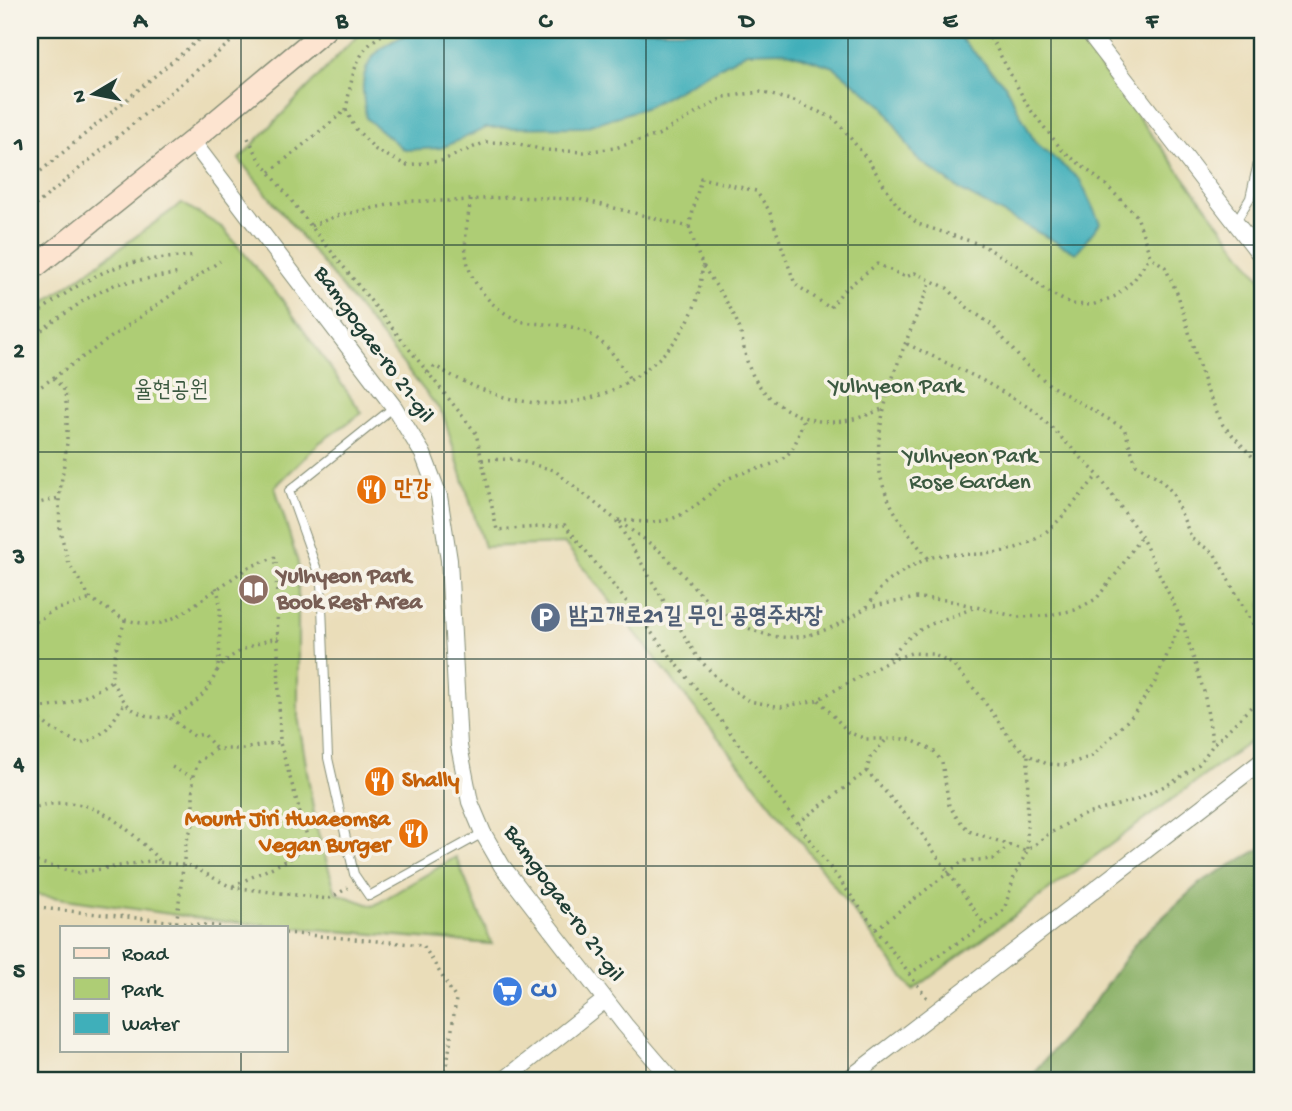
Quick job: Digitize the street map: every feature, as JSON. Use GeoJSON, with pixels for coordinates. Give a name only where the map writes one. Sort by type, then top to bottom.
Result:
{"type":"FeatureCollection","features":[{"type":"Feature","properties":{"kind":"main road"},"geometry":{"type":"LineString","coordinates":[[30,271],[325,30]]}},
{"type":"Feature","properties":{"kind":"street"},"geometry":{"type":"LineString","coordinates":[[1087,30],[1262,257]]}},
{"type":"Feature","properties":{"kind":"street","name":"Bamgogae-ro 21-gil"},"geometry":{"type":"LineString","coordinates":[[192,141],[394,407],[423,454],[439,496],[449,560],[459,746],[470,802],[483,833],[502,866],[673,1081]]}},
{"type":"Feature","properties":{"kind":"street"},"geometry":{"type":"LineString","coordinates":[[846,1081],[1262,761]]}},
{"type":"Feature","properties":{"kind":"street"},"geometry":{"type":"LineString","coordinates":[[503,1081],[606,1000]]}},
{"type":"Feature","properties":{"kind":"lane"},"geometry":{"type":"LineString","coordinates":[[1236,223],[1250,198],[1262,145]]}},
{"type":"Feature","properties":{"kind":"lane"},"geometry":{"type":"LineString","coordinates":[[394,407],[289,491],[321,580],[328,758],[354,874],[369,896],[483,833]]}},
{"type":"Feature","properties":{"kind":"path"},"geometry":{"type":"LineString","coordinates":[[30,180],[210,30]]}},
{"type":"Feature","properties":{"kind":"path"},"geometry":{"type":"LineString","coordinates":[[30,210],[245,30]]}},
{"type":"Feature","properties":{"kind":"path"},"geometry":{"type":"LineString","coordinates":[[398,30],[377,37],[363,52],[352,72],[346,110],[355,128],[376,150],[406,165],[441,161],[486,142],[515,142],[544,150],[584,152],[615,148],[658,135],[724,97],[760,92],[794,102],[835,119],[868,160],[897,205],[918,224],[982,245],[1070,304],[1092,305],[1116,296],[1134,280],[1150,256]]}},
{"type":"Feature","properties":{"kind":"path"},"geometry":{"type":"LineString","coordinates":[[978,30],[992,40],[1029,108],[1062,150],[1106,185],[1137,216],[1150,256],[1165,267],[1178,295],[1205,386],[1223,425],[1262,467]]}},
{"type":"Feature","properties":{"kind":"path"},"geometry":{"type":"LineString","coordinates":[[270,172],[346,110]]}},
{"type":"Feature","properties":{"kind":"path"},"geometry":{"type":"LineString","coordinates":[[248,138],[311,226],[476,433],[497,530],[565,525],[708,704],[937,1011]]}},
{"type":"Feature","properties":{"kind":"path"},"geometry":{"type":"LineString","coordinates":[[882,409],[859,419],[831,422],[804,419],[777,404],[759,386],[748,365],[739,325],[723,294],[703,265],[689,227],[701,178],[756,191],[769,211],[795,284],[830,308],[843,291],[877,264],[906,277],[915,273],[947,288],[968,308],[992,325],[1024,363],[1051,386],[1124,428],[1136,464],[1160,478],[1172,492],[1192,539],[1214,553],[1262,641]]}},
{"type":"Feature","properties":{"kind":"path"},"geometry":{"type":"LineString","coordinates":[[311,226],[336,216],[407,201],[510,197],[579,199],[689,227]]}},
{"type":"Feature","properties":{"kind":"path"},"geometry":{"type":"LineString","coordinates":[[471,200],[464,235],[467,264],[478,290],[497,308],[518,321],[568,326],[594,338],[612,352],[631,381]]}},
{"type":"Feature","properties":{"kind":"path"},"geometry":{"type":"LineString","coordinates":[[30,319],[51,303],[109,270],[152,259],[195,256]]}},
{"type":"Feature","properties":{"kind":"path"},"geometry":{"type":"LineString","coordinates":[[30,394],[220,261]]}},
{"type":"Feature","properties":{"kind":"path"},"geometry":{"type":"LineString","coordinates":[[428,373],[435,366],[470,385],[507,398],[536,404],[575,403],[600,397],[631,381],[660,359],[691,315],[697,299],[703,265]]}},
{"type":"Feature","properties":{"kind":"path"},"geometry":{"type":"LineString","coordinates":[[30,338],[86,299],[116,284],[180,273]]}},
{"type":"Feature","properties":{"kind":"path"},"geometry":{"type":"LineString","coordinates":[[928,558],[900,523],[884,488],[879,450],[882,409],[931,280]]}},
{"type":"Feature","properties":{"kind":"path"},"geometry":{"type":"LineString","coordinates":[[906,344],[982,380],[1035,411],[1098,475],[1141,536],[1182,621],[1204,692],[1213,745]]}},
{"type":"Feature","properties":{"kind":"path"},"geometry":{"type":"LineString","coordinates":[[54,378],[65,391],[67,414],[67,443],[58,498],[63,548],[69,564],[91,599],[125,620],[146,624],[161,623],[178,616],[216,587],[249,567],[276,557],[280,742],[309,843],[290,859],[231,887]]}},
{"type":"Feature","properties":{"kind":"path"},"geometry":{"type":"LineString","coordinates":[[616,520],[651,524],[667,521],[683,513],[724,481],[786,455],[793,447],[804,419]]}},
{"type":"Feature","properties":{"kind":"path"},"geometry":{"type":"LineString","coordinates":[[482,460],[512,459],[554,470],[660,551],[702,596],[735,621],[776,638],[806,636],[843,622],[866,607],[881,588],[897,575],[928,558],[954,554],[979,555],[1013,550],[1031,543],[1056,525],[1098,475]]}},
{"type":"Feature","properties":{"kind":"path"},"geometry":{"type":"LineString","coordinates":[[30,510],[39,503],[58,498]]}},
{"type":"Feature","properties":{"kind":"path"},"geometry":{"type":"LineString","coordinates":[[616,520],[697,656],[720,681],[749,701],[781,707],[819,699],[887,662],[911,653],[932,654],[952,664],[978,693],[1013,742],[1028,755],[1047,764],[1066,765],[1092,756],[1133,715],[1155,682],[1182,621]]}},
{"type":"Feature","properties":{"kind":"path"},"geometry":{"type":"LineString","coordinates":[[866,607],[918,598],[947,600],[1018,617],[1044,616],[1075,610],[1096,599],[1141,536]]}},
{"type":"Feature","properties":{"kind":"path"},"geometry":{"type":"LineString","coordinates":[[216,587],[220,597],[220,641],[216,673]]}},
{"type":"Feature","properties":{"kind":"path"},"geometry":{"type":"LineString","coordinates":[[30,626],[52,611],[91,599]]}},
{"type":"Feature","properties":{"kind":"path"},"geometry":{"type":"LineString","coordinates":[[887,662],[900,645],[920,628],[975,608]]}},
{"type":"Feature","properties":{"kind":"path"},"geometry":{"type":"LineString","coordinates":[[125,620],[111,681],[125,702],[136,711],[153,717],[170,718],[187,710],[205,691],[225,659],[259,642],[278,638]]}},
{"type":"Feature","properties":{"kind":"path"},"geometry":{"type":"LineString","coordinates":[[30,708],[74,701],[111,681]]}},
{"type":"Feature","properties":{"kind":"path"},"geometry":{"type":"LineString","coordinates":[[909,974],[1004,910],[1014,877],[1027,851],[1047,835],[1080,816],[1135,800],[1173,782],[1199,764],[1213,745],[1262,696]]}},
{"type":"Feature","properties":{"kind":"path"},"geometry":{"type":"LineString","coordinates":[[819,699],[848,732],[866,739],[909,739],[933,750],[942,762],[949,805],[969,831],[1027,851]]}},
{"type":"Feature","properties":{"kind":"path"},"geometry":{"type":"LineString","coordinates":[[30,708],[50,727],[80,744],[97,738],[125,702]]}},
{"type":"Feature","properties":{"kind":"path"},"geometry":{"type":"LineString","coordinates":[[170,718],[194,736],[204,734],[216,749]]}},
{"type":"Feature","properties":{"kind":"path"},"geometry":{"type":"LineString","coordinates":[[798,823],[867,771],[870,758],[885,741]]}},
{"type":"Feature","properties":{"kind":"path"},"geometry":{"type":"LineString","coordinates":[[176,925],[186,842],[193,824],[193,778],[198,761],[216,749],[243,749],[280,742]]}},
{"type":"Feature","properties":{"kind":"path"},"geometry":{"type":"LineString","coordinates":[[1027,851],[1028,755]]}},
{"type":"Feature","properties":{"kind":"path"},"geometry":{"type":"LineString","coordinates":[[172,767],[193,778]]}},
{"type":"Feature","properties":{"kind":"path"},"geometry":{"type":"LineString","coordinates":[[867,771],[919,830],[985,925]]}},
{"type":"Feature","properties":{"kind":"path"},"geometry":{"type":"LineString","coordinates":[[30,808],[68,803],[91,807],[111,816],[162,862]]}},
{"type":"Feature","properties":{"kind":"path"},"geometry":{"type":"LineString","coordinates":[[876,929],[962,861],[995,859],[1010,845]]}},
{"type":"Feature","properties":{"kind":"path"},"geometry":{"type":"LineString","coordinates":[[30,860],[77,873],[150,861],[162,862],[191,866],[231,887],[328,899],[360,882]]}},
{"type":"Feature","properties":{"kind":"path"},"geometry":{"type":"LineString","coordinates":[[30,907],[200,926]]}},
{"type":"Feature","properties":{"kind":"path"},"geometry":{"type":"LineString","coordinates":[[287,933],[423,946],[456,999],[445,1081]]}},
{"type":"Feature","properties":{"kind":"green space","name":"Yulhyeon Park"},"geometry":{"type":"Polygon","coordinates":[[[363,30],[1072,30],[1262,280],[1262,733],[913,990],[804,846],[565,544],[484,547],[443,414],[239,159],[363,30]]]}},
{"type":"Feature","properties":{"kind":"green space","name":"율현공원"},"geometry":{"type":"Polygon","coordinates":[[[182,203],[223,228],[281,298],[362,413],[319,443],[275,487],[298,563],[298,716],[316,826],[336,893],[373,906],[456,857],[492,944],[219,921],[30,894],[30,313],[182,203]]]}},
{"type":"Feature","properties":{"kind":"green space"},"geometry":{"type":"Polygon","coordinates":[[[1262,848],[1262,1081],[1026,1081],[1093,1004],[1137,941],[1201,882],[1262,848]]]}},
{"type":"Feature","properties":{"kind":"water"},"geometry":{"type":"Polygon","coordinates":[[[422,30],[953,30],[1005,85],[1035,142],[1080,180],[1100,223],[1076,253],[963,192],[916,158],[883,106],[834,67],[784,51],[747,52],[647,107],[584,127],[486,128],[441,148],[404,150],[366,118],[363,83],[370,62],[383,47],[422,30]]]}},
{"type":"Feature","properties":{"kind":"place","name":"만강"},"geometry":{"type":"Point","coordinates":[371,490]}},
{"type":"Feature","properties":{"kind":"place","name":"Yulhyeon Park Book Rest Area"},"geometry":{"type":"Point","coordinates":[254,590]}},
{"type":"Feature","properties":{"kind":"place","name":"밤고개로21길 무인 공영주차장"},"geometry":{"type":"Point","coordinates":[546,617]}},
{"type":"Feature","properties":{"kind":"place","name":"Shally"},"geometry":{"type":"Point","coordinates":[379,781]}},
{"type":"Feature","properties":{"kind":"place","name":"Mount Jiri Hwaeomsa Vegan Burger"},"geometry":{"type":"Point","coordinates":[413,833]}},
{"type":"Feature","properties":{"kind":"place","name":"CU"},"geometry":{"type":"Point","coordinates":[508,991]}},
{"type":"Feature","properties":{"kind":"park label","name":"Yulhyeon Park Rose Garden"},"geometry":{"type":"Point","coordinates":[970,470]}}]}
